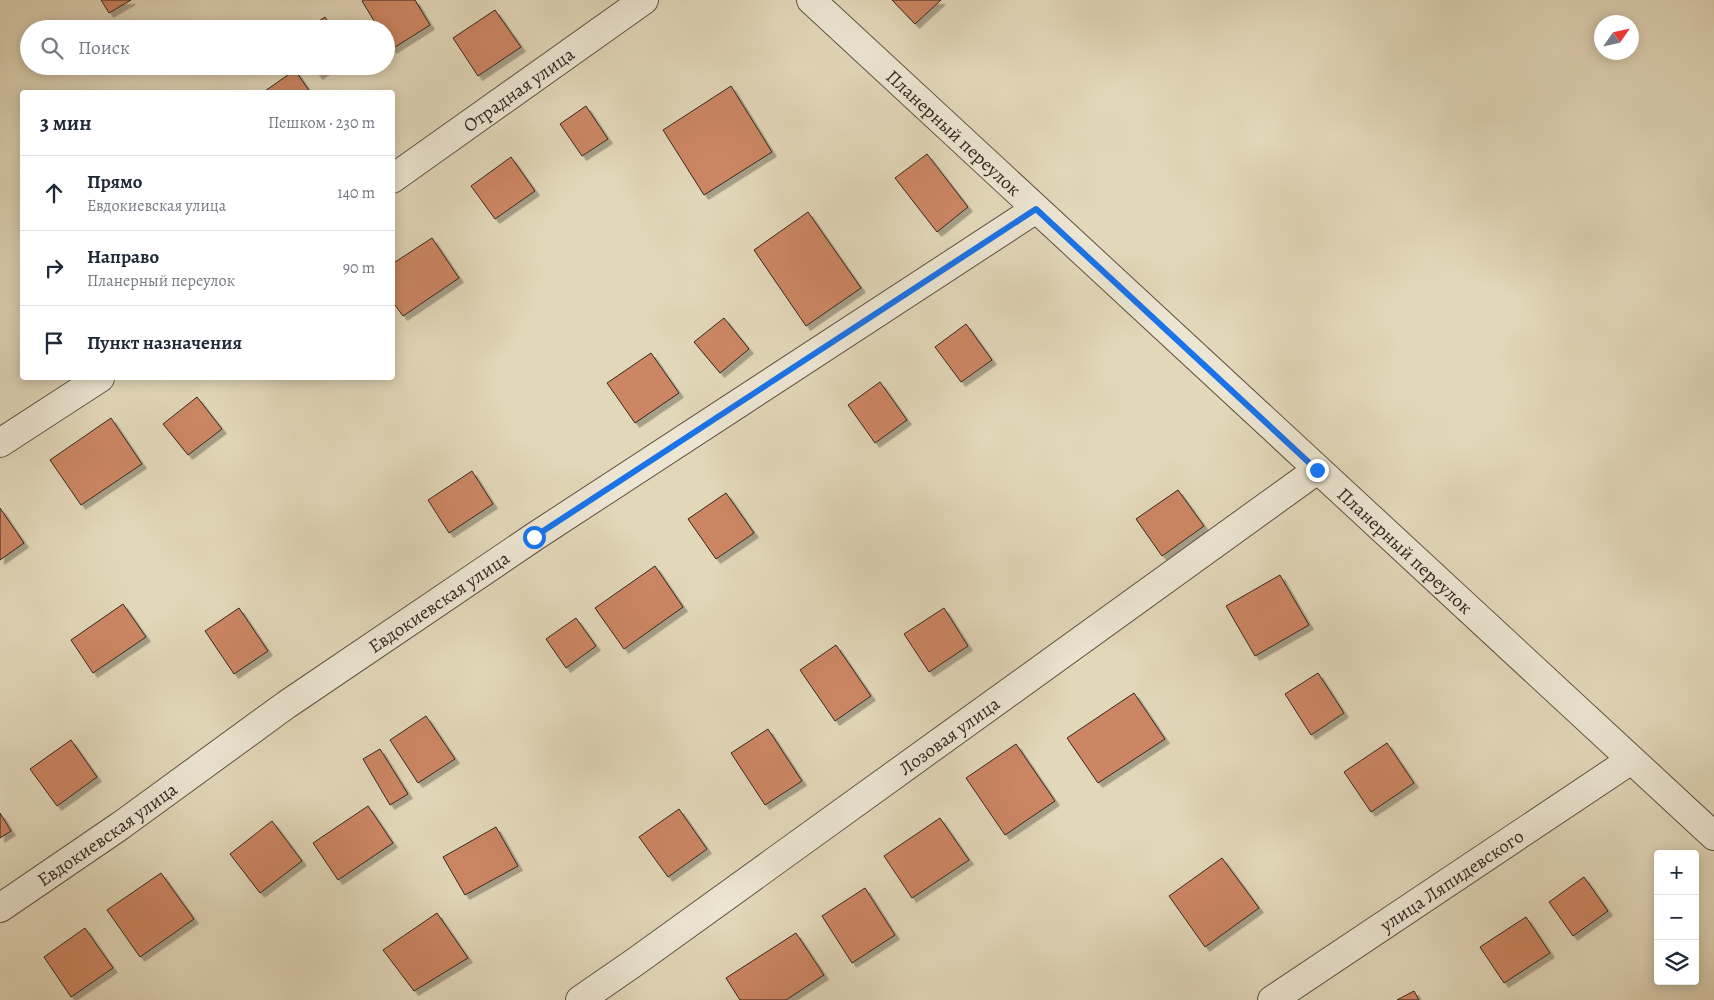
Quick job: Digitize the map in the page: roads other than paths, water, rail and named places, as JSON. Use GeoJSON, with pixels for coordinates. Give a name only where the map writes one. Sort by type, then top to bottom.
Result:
{"type":"FeatureCollection","features":[{"type":"Feature","properties":{"kind":"street","name":"Отрадная улица"},"geometry":{"type":"LineString","coordinates":[[395,177],[644,0]]}},
{"type":"Feature","properties":{"kind":"street","name":"Планерный переулок"},"geometry":{"type":"LineString","coordinates":[[811,0],[1714,836]]}},
{"type":"Feature","properties":{"kind":"street","name":"Евдокиевская улица"},"geometry":{"type":"LineString","coordinates":[[0,908],[120,826],[286,706],[534,537],[1036,209]]}},
{"type":"Feature","properties":{"kind":"street"},"geometry":{"type":"LineString","coordinates":[[0,443],[97,380]]}},
{"type":"Feature","properties":{"kind":"street","name":"Лозовая улица"},"geometry":{"type":"LineString","coordinates":[[580,1000],[644,957],[1317,470]]}},
{"type":"Feature","properties":{"kind":"street","name":"улица Ляпидевского"},"geometry":{"type":"LineString","coordinates":[[1272,1000],[1631,760]]}}]}
